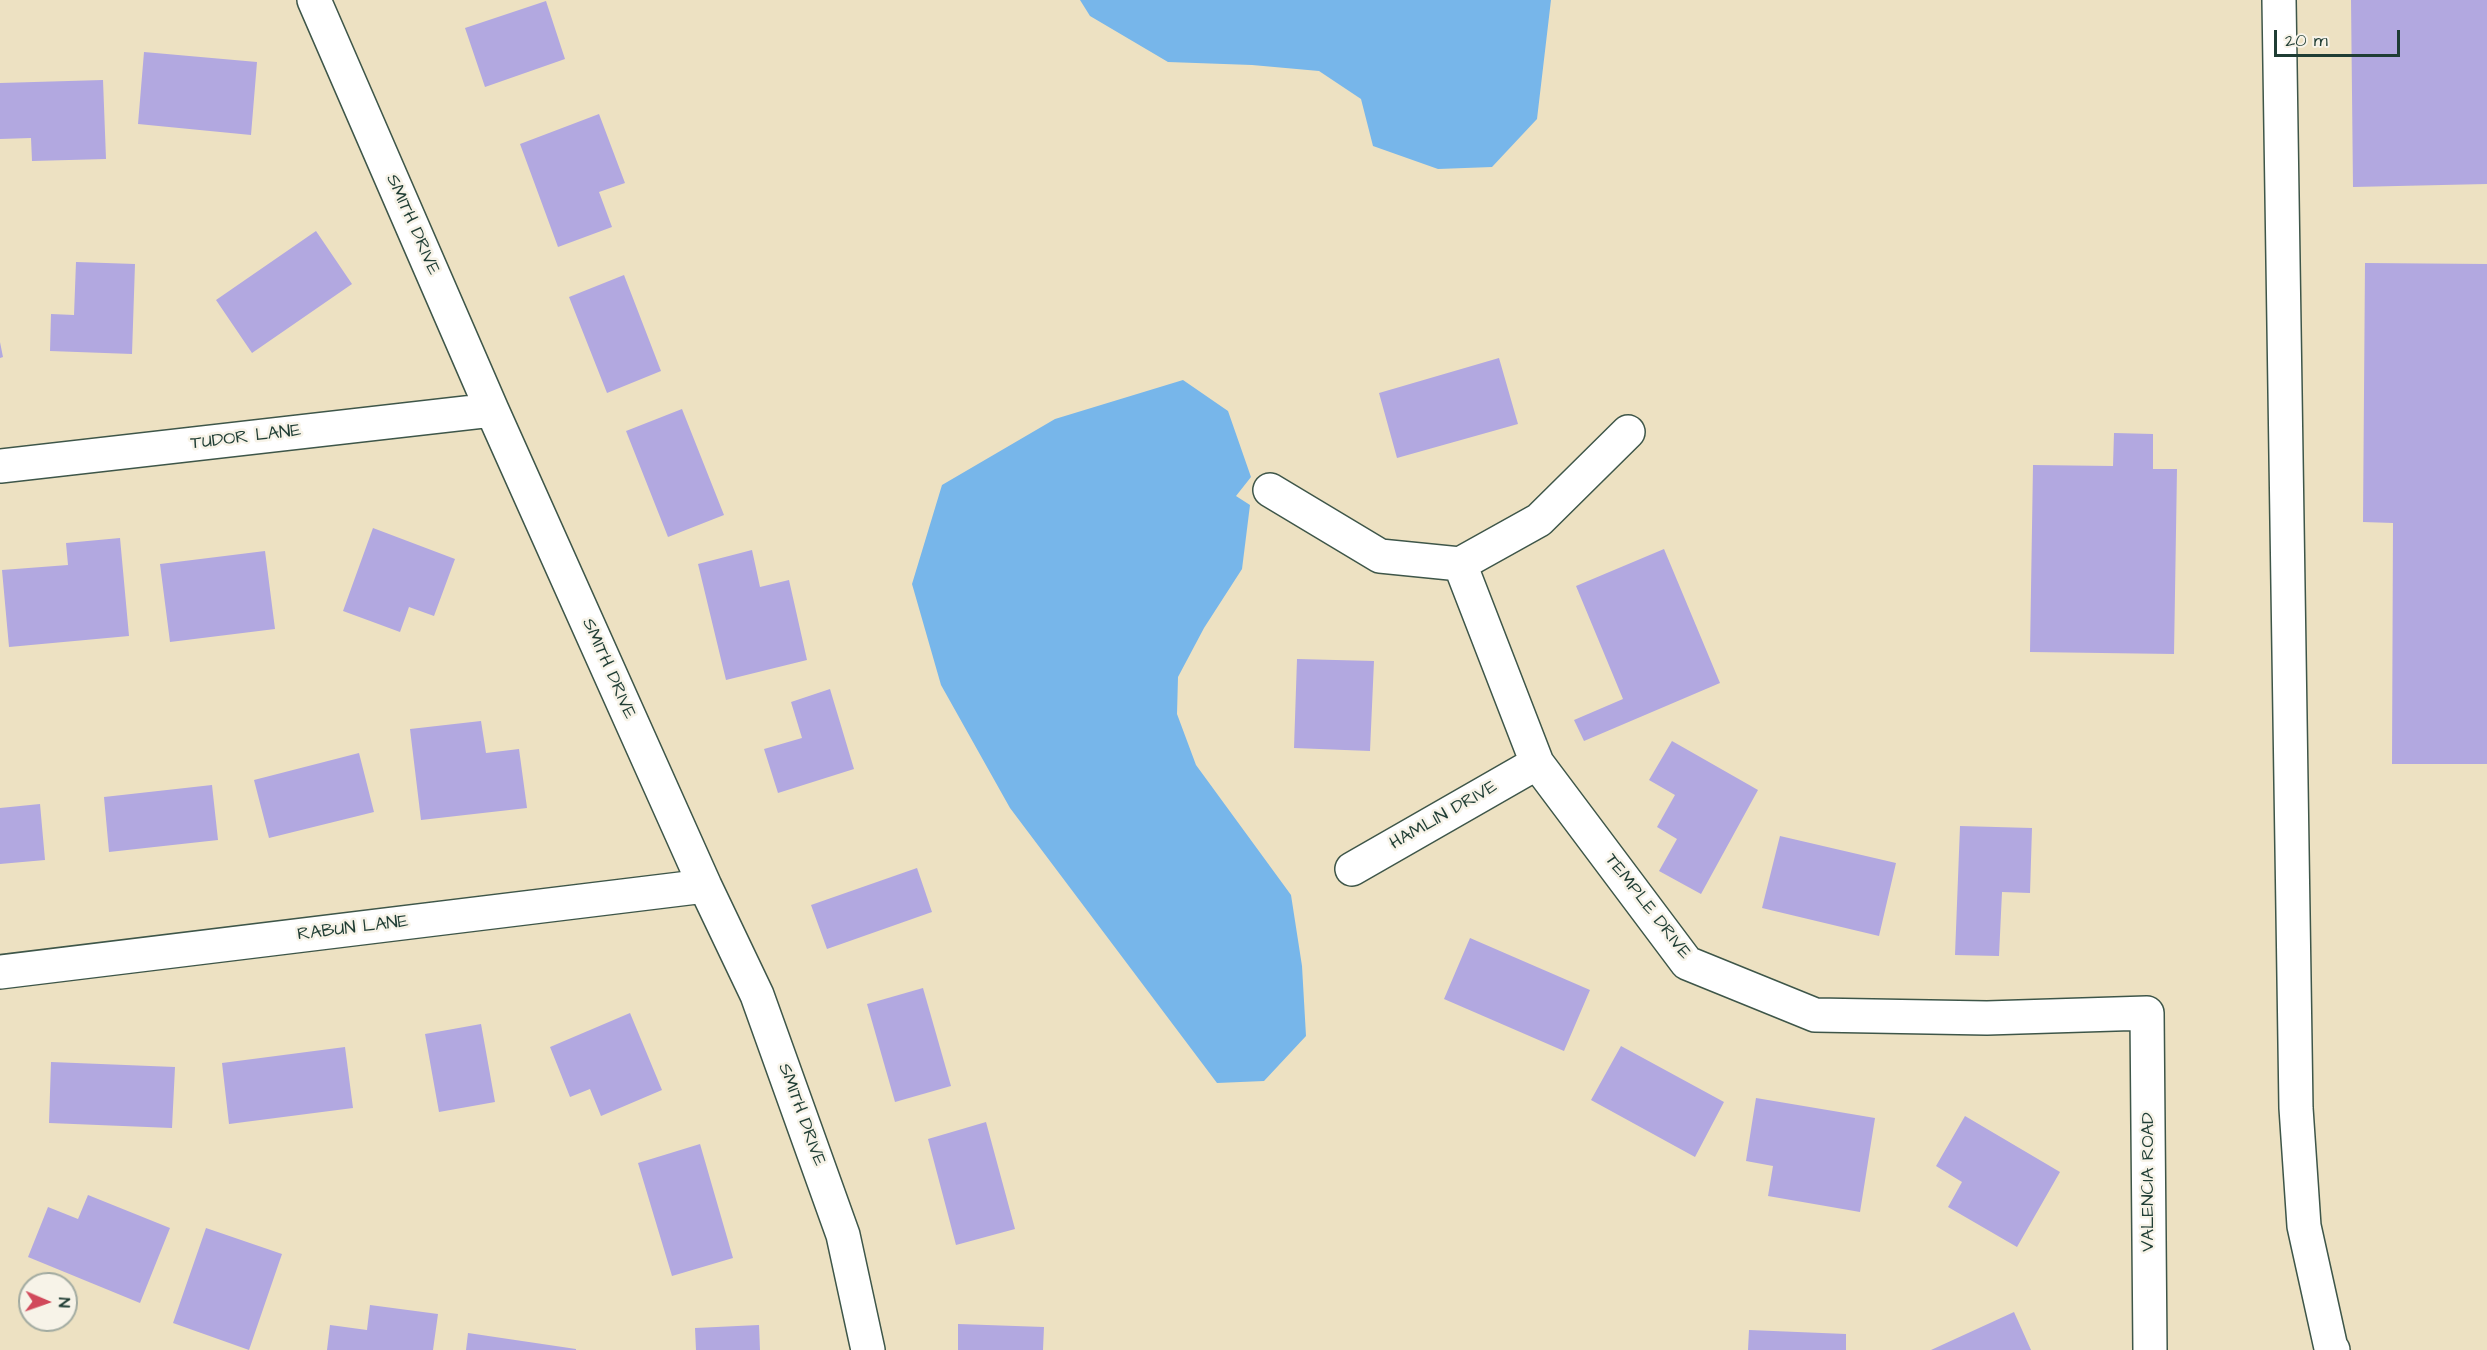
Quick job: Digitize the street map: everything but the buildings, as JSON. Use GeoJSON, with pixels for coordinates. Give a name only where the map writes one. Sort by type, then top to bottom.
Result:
{"type":"FeatureCollection","features":[{"type":"Feature","properties":{"kind":"street","name":"SMITH DRIVE"},"geometry":{"type":"LineString","coordinates":[[314,0],[492,410],[705,886],[757,995],[843,1234],[868,1350]]}},
{"type":"Feature","properties":{"kind":"street"},"geometry":{"type":"LineString","coordinates":[[2279,0],[2296,1108],[2304,1226],[2333,1350]]}},
{"type":"Feature","properties":{"kind":"street","name":"TUDOR LANE"},"geometry":{"type":"LineString","coordinates":[[0,466],[492,410]]}},
{"type":"Feature","properties":{"kind":"street"},"geometry":{"type":"LineString","coordinates":[[1270,490],[1380,556],[1460,564],[1539,520],[1628,432]]}},
{"type":"Feature","properties":{"kind":"street","name":"TEMPLE DRIVE"},"geometry":{"type":"LineString","coordinates":[[1460,564],[1537,764],[1687,963],[1815,1015],[1988,1018],[2147,1013]]}},
{"type":"Feature","properties":{"kind":"street","name":"HAMLIN DRIVE"},"geometry":{"type":"LineString","coordinates":[[1352,869],[1537,764]]}},
{"type":"Feature","properties":{"kind":"street","name":"RABUN LANE"},"geometry":{"type":"LineString","coordinates":[[0,972],[705,886]]}},
{"type":"Feature","properties":{"kind":"street","name":"VALENCIA ROAD"},"geometry":{"type":"LineString","coordinates":[[2147,1013],[2150,1350]]}},
{"type":"Feature","properties":{"kind":"water"},"geometry":{"type":"Polygon","coordinates":[[[1080,0],[1551,0],[1537,119],[1492,167],[1438,169],[1373,146],[1361,99],[1319,71],[1252,65],[1168,62],[1090,16],[1080,0]]]}},
{"type":"Feature","properties":{"kind":"water"},"geometry":{"type":"Polygon","coordinates":[[[1183,380],[1228,411],[1251,477],[1236,496],[1250,505],[1242,569],[1204,628],[1178,677],[1177,714],[1196,765],[1291,895],[1302,966],[1306,1036],[1264,1081],[1217,1083],[1010,808],[941,685],[912,584],[942,485],[1055,419],[1183,380]]]}}]}
